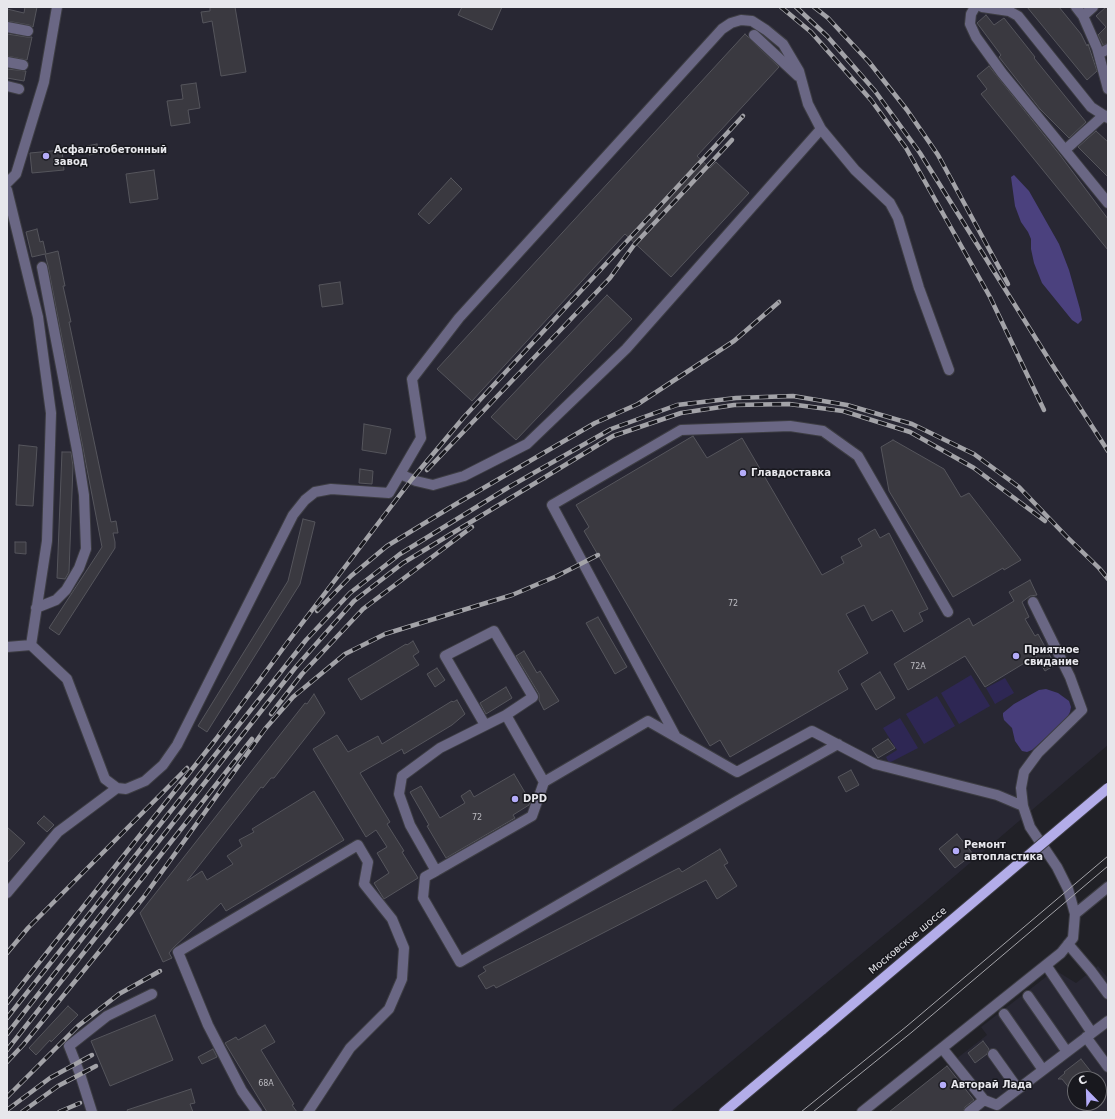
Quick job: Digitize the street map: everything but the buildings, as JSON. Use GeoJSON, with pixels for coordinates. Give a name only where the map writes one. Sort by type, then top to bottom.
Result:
{"type":"FeatureCollection","features":[{"type":"Feature","properties":{"kind":"main road","name":"Московское шоссе"},"geometry":{"type":"LineString","coordinates":[[724,1112],[1108,788]]}},
{"type":"Feature","properties":{"kind":"lane"},"geometry":{"type":"LineString","coordinates":[[7,182],[16,174],[44,82],[57,7]]}},
{"type":"Feature","properties":{"kind":"lane"},"geometry":{"type":"LineString","coordinates":[[975,7],[971,14],[970,24],[976,37],[1002,73],[1108,202]]}},
{"type":"Feature","properties":{"kind":"lane"},"geometry":{"type":"LineString","coordinates":[[982,7],[1010,11],[1018,16],[1091,107],[1106,116],[1065,150]]}},
{"type":"Feature","properties":{"kind":"lane"},"geometry":{"type":"LineString","coordinates":[[1076,7],[1104,52],[1108,89]]}},
{"type":"Feature","properties":{"kind":"lane"},"geometry":{"type":"LineString","coordinates":[[1083,16],[1093,7]]}},
{"type":"Feature","properties":{"kind":"lane"},"geometry":{"type":"LineString","coordinates":[[7,647],[31,645],[67,679],[105,779],[117,788],[126,789],[145,781],[163,765],[177,745],[293,515],[305,500],[315,492],[331,489],[389,493],[421,438],[412,379],[459,318],[722,29],[731,23],[741,20],[752,21],[766,30],[782,44],[799,71],[808,104],[821,129],[855,170],[890,204],[898,218],[919,288],[949,370]]}},
{"type":"Feature","properties":{"kind":"lane"},"geometry":{"type":"LineString","coordinates":[[7,27],[28,31]]}},
{"type":"Feature","properties":{"kind":"lane"},"geometry":{"type":"LineString","coordinates":[[754,35],[801,79]]}},
{"type":"Feature","properties":{"kind":"lane"},"geometry":{"type":"LineString","coordinates":[[7,62],[23,65]]}},
{"type":"Feature","properties":{"kind":"lane"},"geometry":{"type":"LineString","coordinates":[[7,86],[19,89]]}},
{"type":"Feature","properties":{"kind":"lane"},"geometry":{"type":"LineString","coordinates":[[400,474],[416,481],[433,485],[464,476],[527,444],[626,349],[821,129]]}},
{"type":"Feature","properties":{"kind":"lane"},"geometry":{"type":"LineString","coordinates":[[7,190],[38,317],[51,413],[46,541],[31,645]]}},
{"type":"Feature","properties":{"kind":"lane"},"geometry":{"type":"LineString","coordinates":[[36,608],[56,600],[66,590],[79,568],[86,549],[84,495],[42,267]]}},
{"type":"Feature","properties":{"kind":"lane"},"geometry":{"type":"LineString","coordinates":[[676,737],[552,505],[680,430],[790,426],[823,431],[858,456],[948,612]]}},
{"type":"Feature","properties":{"kind":"lane"},"geometry":{"type":"LineString","coordinates":[[862,1112],[1061,953],[1073,938],[1075,914],[1068,889],[1057,867],[1030,828],[1023,806],[1021,788],[1024,772],[1038,753],[1082,710],[1070,677],[1033,602]]}},
{"type":"Feature","properties":{"kind":"lane"},"geometry":{"type":"LineString","coordinates":[[436,871],[410,825],[399,794],[402,776],[440,748],[486,725],[506,715],[533,697],[494,630],[444,656],[486,725]]}},
{"type":"Feature","properties":{"kind":"lane"},"geometry":{"type":"LineString","coordinates":[[506,715],[544,782]]}},
{"type":"Feature","properties":{"kind":"lane"},"geometry":{"type":"LineString","coordinates":[[838,744],[736,801],[460,962],[423,898],[425,877],[532,816],[544,782],[648,721],[737,772],[812,731],[838,744],[876,764],[997,795],[1023,806]]}},
{"type":"Feature","properties":{"kind":"lane"},"geometry":{"type":"LineString","coordinates":[[7,893],[58,832],[117,788]]}},
{"type":"Feature","properties":{"kind":"lane"},"geometry":{"type":"LineString","coordinates":[[257,1112],[242,1091],[208,1025],[178,952],[358,845],[368,862],[364,884],[392,919],[404,948],[402,979],[389,1009],[350,1048],[308,1112]]}},
{"type":"Feature","properties":{"kind":"lane"},"geometry":{"type":"LineString","coordinates":[[1075,914],[1108,887]]}},
{"type":"Feature","properties":{"kind":"lane"},"geometry":{"type":"LineString","coordinates":[[1068,944],[1108,994]]}},
{"type":"Feature","properties":{"kind":"lane"},"geometry":{"type":"LineString","coordinates":[[1046,964],[1108,1067]]}},
{"type":"Feature","properties":{"kind":"lane"},"geometry":{"type":"LineString","coordinates":[[92,1112],[69,1046],[107,1016],[152,994]]}},
{"type":"Feature","properties":{"kind":"lane"},"geometry":{"type":"LineString","coordinates":[[1028,996],[1067,1052]]}},
{"type":"Feature","properties":{"kind":"lane"},"geometry":{"type":"LineString","coordinates":[[1004,1014],[1043,1070]]}},
{"type":"Feature","properties":{"kind":"lane"},"geometry":{"type":"LineString","coordinates":[[942,1048],[984,1100],[997,1105],[1108,1021]]}},
{"type":"Feature","properties":{"kind":"lane"},"geometry":{"type":"LineString","coordinates":[[994,1054],[1018,1089]]}},
{"type":"Feature","properties":{"kind":"lane"},"geometry":{"type":"LineString","coordinates":[[969,1112],[984,1100]]}},
{"type":"Feature","properties":{"kind":"shaded area"},"geometry":{"type":"Polygon","coordinates":[[[7,7],[1108,7],[1108,745],[922,904],[670,1112],[7,1112],[7,7]]]}},
{"type":"Feature","properties":{"kind":"shaded area"},"geometry":{"type":"Polygon","coordinates":[[[1014,175],[1029,191],[1059,244],[1069,270],[1080,309],[1082,320],[1078,324],[1072,320],[1042,283],[1034,263],[1031,249],[1031,239],[1021,222],[1015,206],[1011,177],[1014,175]]]}},
{"type":"Feature","properties":{"kind":"shaded area"},"geometry":{"type":"Polygon","coordinates":[[[971,675],[990,706],[959,724],[941,693],[971,675]]]}},
{"type":"Feature","properties":{"kind":"shaded area"},"geometry":{"type":"Polygon","coordinates":[[[1005,678],[1014,693],[995,704],[986,688],[1005,678]]]}},
{"type":"Feature","properties":{"kind":"shaded area"},"geometry":{"type":"Polygon","coordinates":[[[1046,689],[1058,693],[1069,701],[1071,707],[1070,712],[1066,720],[1032,750],[1027,752],[1022,751],[1015,741],[1012,728],[1004,720],[1003,713],[1014,704],[1039,690],[1046,689]]]}},
{"type":"Feature","properties":{"kind":"shaded area"},"geometry":{"type":"Polygon","coordinates":[[[937,696],[955,726],[924,744],[906,714],[937,696]]]}},
{"type":"Feature","properties":{"kind":"shaded area"},"geometry":{"type":"Polygon","coordinates":[[[900,718],[918,748],[889,763],[886,757],[897,750],[883,728],[900,718]]]}},
{"type":"Feature","properties":{"kind":"shaded area"},"geometry":{"type":"Polygon","coordinates":[[[1098,966],[1108,978],[1108,1112],[982,1112],[947,1066],[987,1035],[981,1027],[1055,970],[1076,983],[1098,966]]]}},
{"type":"Feature","properties":{"kind":"tram line"},"geometry":{"type":"LineString","coordinates":[[801,1112],[907,1026],[1108,856]]}},
{"type":"Feature","properties":{"kind":"tram line"},"geometry":{"type":"LineString","coordinates":[[813,1112],[912,1032],[1108,866]]}},
{"type":"Feature","properties":{"kind":"railway"},"geometry":{"type":"LineString","coordinates":[[781,7],[811,32],[871,100],[906,148],[990,297],[1044,410]]}},
{"type":"Feature","properties":{"kind":"railway"},"geometry":{"type":"LineString","coordinates":[[796,7],[827,36],[875,91],[920,153],[1108,451]]}},
{"type":"Feature","properties":{"kind":"railway"},"geometry":{"type":"LineString","coordinates":[[814,7],[828,18],[869,62],[907,110],[938,155],[1008,284]]}},
{"type":"Feature","properties":{"kind":"railway"},"geometry":{"type":"LineString","coordinates":[[7,1003],[216,739],[412,479],[464,417],[743,116]]}},
{"type":"Feature","properties":{"kind":"railway"},"geometry":{"type":"LineString","coordinates":[[427,470],[610,278],[634,245],[732,140]]}},
{"type":"Feature","properties":{"kind":"railway"},"geometry":{"type":"LineString","coordinates":[[317,611],[351,576],[387,546],[595,423],[638,404],[734,341],[779,302]]}},
{"type":"Feature","properties":{"kind":"railway"},"geometry":{"type":"LineString","coordinates":[[7,1018],[306,640],[350,593],[400,554],[509,487],[611,429],[677,405],[736,398],[793,396],[847,405],[912,424],[974,454],[1019,487],[1108,579]]}},
{"type":"Feature","properties":{"kind":"railway"},"geometry":{"type":"LineString","coordinates":[[7,1034],[295,668],[354,601],[403,563],[613,436],[681,413],[734,405],[789,404],[843,411],[910,432],[974,468],[1045,521]]}},
{"type":"Feature","properties":{"kind":"railway"},"geometry":{"type":"LineString","coordinates":[[271,714],[302,674],[363,609],[472,527]]}},
{"type":"Feature","properties":{"kind":"railway"},"geometry":{"type":"LineString","coordinates":[[7,1062],[23,1045],[143,898],[265,729],[293,697],[345,654],[385,634],[512,595],[557,576],[598,555]]}},
{"type":"Feature","properties":{"kind":"railway"},"geometry":{"type":"LineString","coordinates":[[7,1050],[252,739]]}},
{"type":"Feature","properties":{"kind":"railway"},"geometry":{"type":"LineString","coordinates":[[7,953],[28,928],[187,768]]}},
{"type":"Feature","properties":{"kind":"railway"},"geometry":{"type":"LineString","coordinates":[[7,1097],[78,1026],[119,994],[160,971]]}},
{"type":"Feature","properties":{"kind":"railway"},"geometry":{"type":"LineString","coordinates":[[7,1110],[50,1078],[92,1055]]}},
{"type":"Feature","properties":{"kind":"railway"},"geometry":{"type":"LineString","coordinates":[[22,1112],[58,1086],[96,1066]]}},
{"type":"Feature","properties":{"kind":"railway"},"geometry":{"type":"LineString","coordinates":[[59,1112],[80,1103]]}},
{"type":"Feature","properties":{"kind":"place","name":"Асфальтобетонный завод"},"geometry":{"type":"Point","coordinates":[46,156]}},
{"type":"Feature","properties":{"kind":"place","name":"Главдоставка"},"geometry":{"type":"Point","coordinates":[743,473]}},
{"type":"Feature","properties":{"kind":"place","name":"Приятное свидание"},"geometry":{"type":"Point","coordinates":[1016,656]}},
{"type":"Feature","properties":{"kind":"place","name":"DPD"},"geometry":{"type":"Point","coordinates":[515,799]}},
{"type":"Feature","properties":{"kind":"place","name":"Ремонт автопластика"},"geometry":{"type":"Point","coordinates":[956,851]}},
{"type":"Feature","properties":{"kind":"place","name":"Авторай Лада"},"geometry":{"type":"Point","coordinates":[943,1085]}}]}
